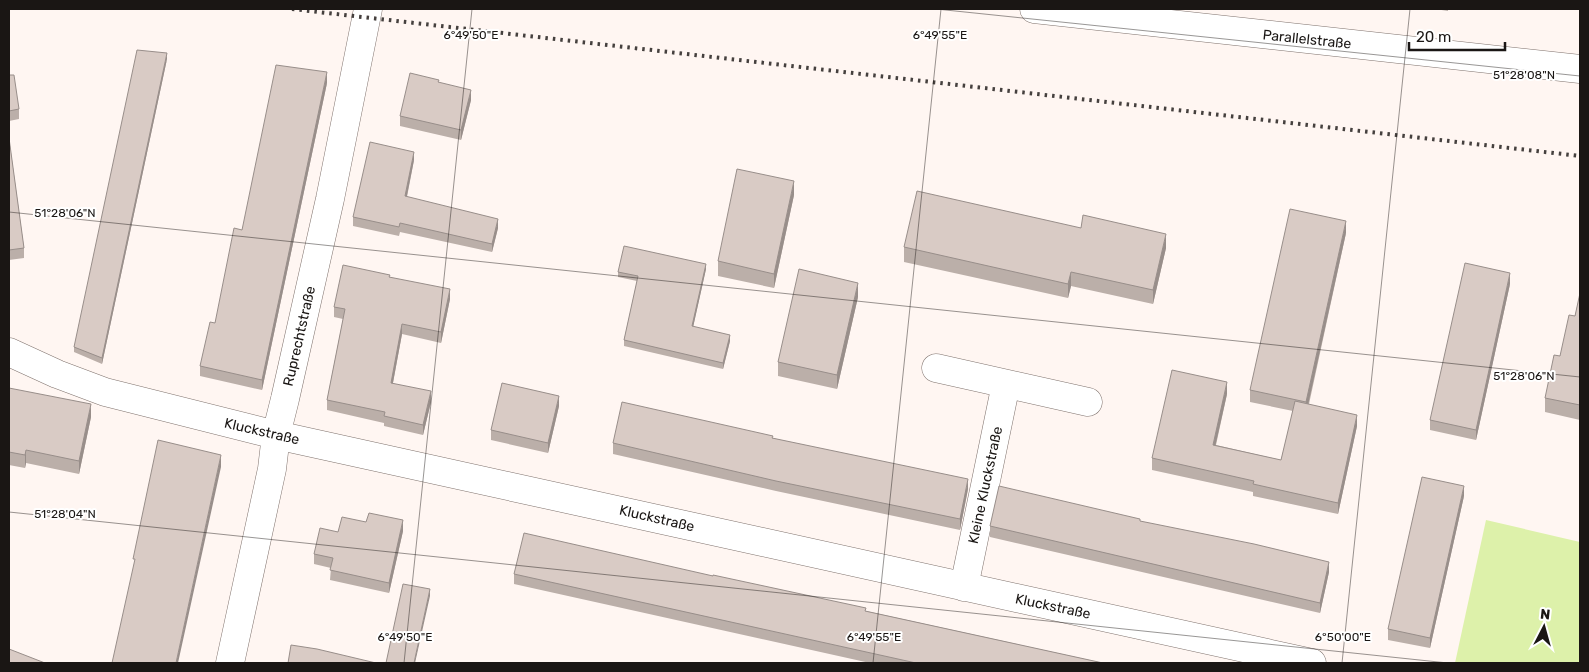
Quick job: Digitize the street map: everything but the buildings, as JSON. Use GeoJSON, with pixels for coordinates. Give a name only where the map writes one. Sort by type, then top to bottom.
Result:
{"type":"FeatureCollection","features":[{"type":"Feature","properties":{"kind":"street","name":"Ruprechtstraße"},"geometry":{"type":"LineString","coordinates":[[230,663],[272,469],[276,435],[330,199],[368,9]]}},
{"type":"Feature","properties":{"kind":"street","name":"Parallelstraße"},"geometry":{"type":"LineString","coordinates":[[1034,9],[1580,69]]}},
{"type":"Feature","properties":{"kind":"street","name":"Kluckstraße"},"geometry":{"type":"LineString","coordinates":[[9,352],[57,374],[106,392],[276,435],[1312,663]]}},
{"type":"Feature","properties":{"kind":"street"},"geometry":{"type":"LineString","coordinates":[[936,368],[1088,402]]}},
{"type":"Feature","properties":{"kind":"street","name":"Kleine Kluckstraße"},"geometry":{"type":"LineString","coordinates":[[964,587],[1006,384]]}},
{"type":"Feature","properties":{"kind":"green space"},"geometry":{"type":"Polygon","coordinates":[[[1486,520],[1580,542],[1580,663],[1455,663],[1486,520]]]}},
{"type":"Feature","properties":{"kind":"railway"},"geometry":{"type":"LineString","coordinates":[[292,9],[1580,156]]}}]}
